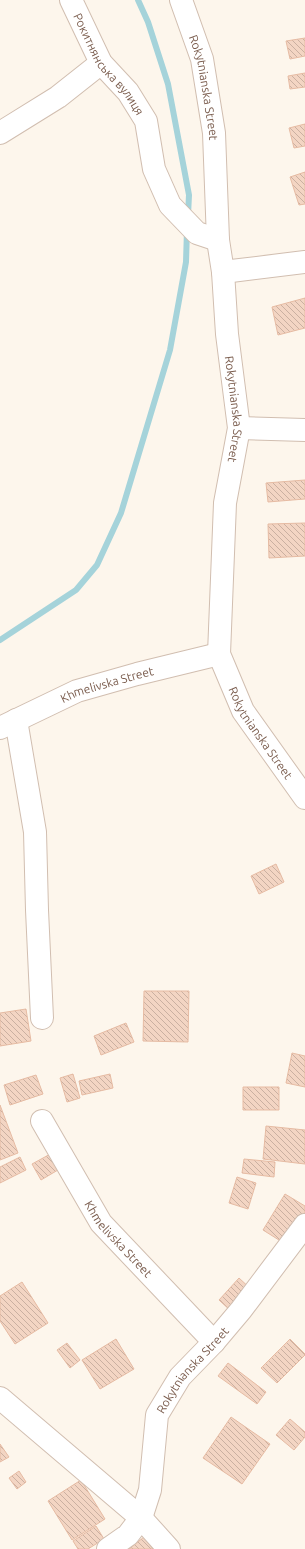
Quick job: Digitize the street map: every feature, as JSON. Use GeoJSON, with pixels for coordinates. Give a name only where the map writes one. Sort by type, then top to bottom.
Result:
{"type":"FeatureCollection","features":[{"type":"Feature","properties":{"kind":"street","name":"Рокитнянська вулиця"},"geometry":{"type":"LineString","coordinates":[[71,0],[101,64],[128,92],[146,121],[154,169],[170,205],[198,233],[218,240]]}},
{"type":"Feature","properties":{"kind":"street","name":"Rokytnianska Street"},"geometry":{"type":"LineString","coordinates":[[181,0],[202,59],[214,133],[218,240],[223,272],[227,334],[239,428],[225,503],[219,654],[243,712],[305,798]]}},
{"type":"Feature","properties":{"kind":"street"},"geometry":{"type":"LineString","coordinates":[[0,133],[58,97],[101,64]]}},
{"type":"Feature","properties":{"kind":"street"},"geometry":{"type":"LineString","coordinates":[[223,272],[305,262]]}},
{"type":"Feature","properties":{"kind":"street"},"geometry":{"type":"LineString","coordinates":[[239,428],[305,430]]}},
{"type":"Feature","properties":{"kind":"street","name":"Khmelivska Street"},"geometry":{"type":"LineString","coordinates":[[8,724],[77,691],[137,674],[219,654]]}},
{"type":"Feature","properties":{"kind":"street"},"geometry":{"type":"LineString","coordinates":[[8,724],[35,832],[36,910],[42,1018]]}},
{"type":"Feature","properties":{"kind":"street","name":"Khmelivska Street"},"geometry":{"type":"LineString","coordinates":[[42,1121],[102,1223],[214,1342]]}},
{"type":"Feature","properties":{"kind":"street","name":"Rokytnianska Street"},"geometry":{"type":"LineString","coordinates":[[108,1549],[128,1535],[141,1518],[150,1490],[157,1415],[180,1377],[214,1342],[241,1310],[305,1225]]}},
{"type":"Feature","properties":{"kind":"street"},"geometry":{"type":"LineString","coordinates":[[0,1398],[141,1518],[169,1549]]}},
{"type":"Feature","properties":{"kind":"building"},"geometry":{"type":"Polygon","coordinates":[[[305,38],[305,56],[290,59],[286,41],[305,38]]]}},
{"type":"Feature","properties":{"kind":"building"},"geometry":{"type":"Polygon","coordinates":[[[305,73],[305,87],[290,89],[288,76],[305,73]]]}},
{"type":"Feature","properties":{"kind":"building"},"geometry":{"type":"Polygon","coordinates":[[[305,124],[305,146],[294,148],[289,128],[305,124]]]}},
{"type":"Feature","properties":{"kind":"building"},"geometry":{"type":"Polygon","coordinates":[[[305,172],[305,204],[299,205],[290,177],[305,172]]]}},
{"type":"Feature","properties":{"kind":"building"},"geometry":{"type":"Polygon","coordinates":[[[305,298],[305,328],[278,335],[272,307],[305,298]]]}},
{"type":"Feature","properties":{"kind":"building"},"geometry":{"type":"Polygon","coordinates":[[[305,480],[305,499],[268,502],[266,483],[305,480]]]}},
{"type":"Feature","properties":{"kind":"building"},"geometry":{"type":"Polygon","coordinates":[[[305,523],[305,556],[269,558],[268,524],[305,523]]]}},
{"type":"Feature","properties":{"kind":"building"},"geometry":{"type":"Polygon","coordinates":[[[276,864],[284,882],[259,894],[251,876],[276,864]]]}},
{"type":"Feature","properties":{"kind":"building"},"geometry":{"type":"Polygon","coordinates":[[[144,991],[189,991],[188,1042],[143,1041],[144,991]]]}},
{"type":"Feature","properties":{"kind":"building"},"geometry":{"type":"Polygon","coordinates":[[[26,1009],[31,1041],[0,1046],[0,1013],[26,1009]]]}},
{"type":"Feature","properties":{"kind":"building"},"geometry":{"type":"Polygon","coordinates":[[[126,1023],[134,1042],[101,1055],[94,1036],[126,1023]]]}},
{"type":"Feature","properties":{"kind":"building"},"geometry":{"type":"Polygon","coordinates":[[[292,1053],[305,1056],[305,1087],[286,1083],[292,1053]]]}},
{"type":"Feature","properties":{"kind":"building"},"geometry":{"type":"Polygon","coordinates":[[[73,1074],[80,1098],[67,1102],[60,1078],[73,1074]]]}},
{"type":"Feature","properties":{"kind":"building"},"geometry":{"type":"Polygon","coordinates":[[[110,1074],[113,1088],[82,1095],[79,1081],[110,1074]]]}},
{"type":"Feature","properties":{"kind":"building"},"geometry":{"type":"Polygon","coordinates":[[[36,1075],[43,1094],[10,1105],[4,1085],[36,1075]]]}},
{"type":"Feature","properties":{"kind":"building"},"geometry":{"type":"Polygon","coordinates":[[[243,1087],[279,1087],[279,1110],[243,1110],[243,1087]]]}},
{"type":"Feature","properties":{"kind":"building"},"geometry":{"type":"Polygon","coordinates":[[[0,1105],[18,1153],[0,1160],[0,1105]]]}},
{"type":"Feature","properties":{"kind":"building"},"geometry":{"type":"Polygon","coordinates":[[[266,1126],[305,1130],[305,1164],[263,1159],[266,1126]]]}},
{"type":"Feature","properties":{"kind":"building"},"geometry":{"type":"Polygon","coordinates":[[[54,1152],[63,1167],[41,1180],[32,1164],[54,1152]]]}},
{"type":"Feature","properties":{"kind":"building"},"geometry":{"type":"Polygon","coordinates":[[[20,1157],[26,1170],[0,1183],[0,1167],[20,1157]]]}},
{"type":"Feature","properties":{"kind":"building"},"geometry":{"type":"Polygon","coordinates":[[[244,1159],[275,1162],[274,1177],[242,1173],[244,1159]]]}},
{"type":"Feature","properties":{"kind":"building"},"geometry":{"type":"Polygon","coordinates":[[[237,1177],[256,1183],[248,1209],[229,1203],[237,1177]]]}},
{"type":"Feature","properties":{"kind":"building"},"geometry":{"type":"Polygon","coordinates":[[[285,1194],[305,1206],[305,1215],[287,1245],[263,1230],[285,1194]]]}},
{"type":"Feature","properties":{"kind":"building"},"geometry":{"type":"Polygon","coordinates":[[[239,1278],[253,1291],[233,1313],[219,1300],[239,1278]]]}},
{"type":"Feature","properties":{"kind":"building"},"geometry":{"type":"Polygon","coordinates":[[[22,1282],[48,1323],[15,1344],[0,1321],[0,1296],[22,1282]]]}},
{"type":"Feature","properties":{"kind":"building"},"geometry":{"type":"Polygon","coordinates":[[[116,1339],[134,1369],[100,1389],[82,1360],[116,1339]]]}},
{"type":"Feature","properties":{"kind":"building"},"geometry":{"type":"Polygon","coordinates":[[[290,1339],[305,1355],[277,1383],[261,1368],[290,1339]]]}},
{"type":"Feature","properties":{"kind":"building"},"geometry":{"type":"Polygon","coordinates":[[[67,1343],[80,1360],[70,1368],[57,1350],[67,1343]]]}},
{"type":"Feature","properties":{"kind":"building"},"geometry":{"type":"Polygon","coordinates":[[[228,1363],[266,1392],[257,1404],[218,1376],[228,1363]]]}},
{"type":"Feature","properties":{"kind":"building"},"geometry":{"type":"Polygon","coordinates":[[[231,1417],[270,1444],[242,1484],[203,1458],[231,1417]]]}},
{"type":"Feature","properties":{"kind":"building"},"geometry":{"type":"Polygon","coordinates":[[[290,1419],[305,1432],[305,1437],[294,1450],[276,1435],[290,1419]]]}},
{"type":"Feature","properties":{"kind":"building"},"geometry":{"type":"Polygon","coordinates":[[[0,1444],[9,1457],[0,1462],[0,1444]]]}},
{"type":"Feature","properties":{"kind":"building"},"geometry":{"type":"Polygon","coordinates":[[[19,1471],[26,1482],[17,1489],[9,1478],[19,1471]]]}},
{"type":"Feature","properties":{"kind":"building"},"geometry":{"type":"Polygon","coordinates":[[[81,1480],[105,1519],[72,1540],[48,1501],[81,1480]]]}},
{"type":"Feature","properties":{"kind":"building"},"geometry":{"type":"Polygon","coordinates":[[[96,1526],[104,1539],[88,1549],[78,1549],[73,1541],[96,1526]]]}},
{"type":"Feature","properties":{"kind":"building"},"geometry":{"type":"Polygon","coordinates":[[[144,1537],[153,1549],[129,1549],[144,1537]]]}},
{"type":"Feature","properties":{"kind":"waterway"},"geometry":{"type":"LineString","coordinates":[[138,0],[148,22],[168,84],[189,195],[188,215]]}},
{"type":"Feature","properties":{"kind":"waterway"},"geometry":{"type":"LineString","coordinates":[[0,640],[76,590],[97,565],[121,513],[170,350],[186,262],[187,230]]}}]}
